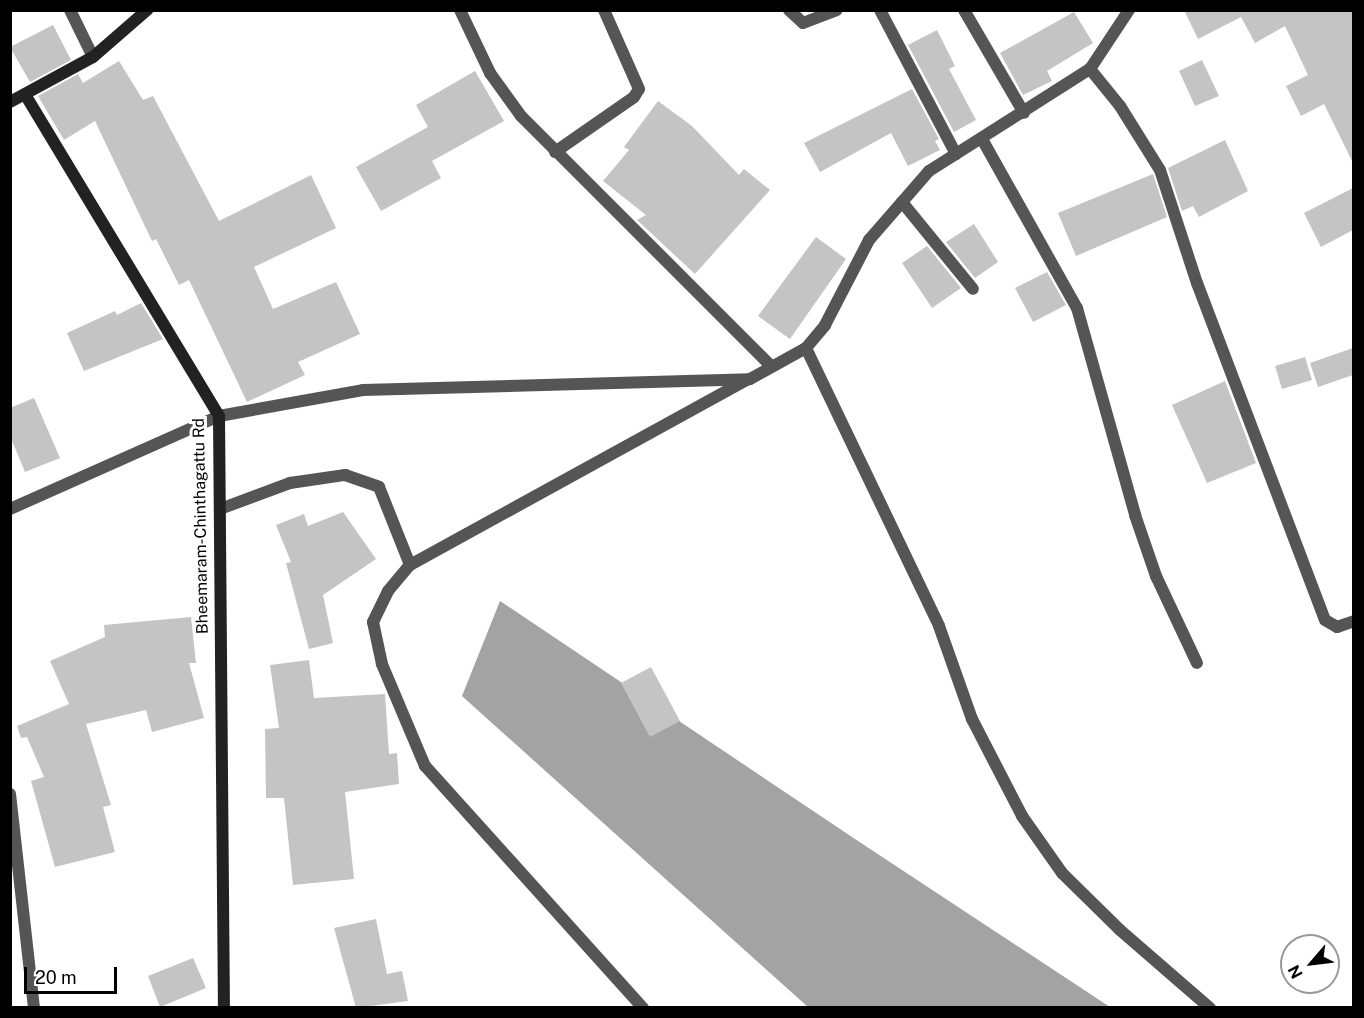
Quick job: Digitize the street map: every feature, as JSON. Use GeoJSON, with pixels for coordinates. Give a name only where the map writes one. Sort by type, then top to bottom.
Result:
{"type":"FeatureCollection","features":[{"type":"Feature","properties":{"kind":"street"},"geometry":{"type":"LineString","coordinates":[[70,10],[93,57]]}},
{"type":"Feature","properties":{"kind":"street"},"geometry":{"type":"LineString","coordinates":[[10,102],[26,96],[93,57],[147,10]]}},
{"type":"Feature","properties":{"kind":"street"},"geometry":{"type":"LineString","coordinates":[[460,10],[490,73],[521,116],[771,366]]}},
{"type":"Feature","properties":{"kind":"street"},"geometry":{"type":"LineString","coordinates":[[555,152],[634,97],[639,89],[604,10]]}},
{"type":"Feature","properties":{"kind":"street"},"geometry":{"type":"LineString","coordinates":[[789,10],[803,23],[837,10]]}},
{"type":"Feature","properties":{"kind":"street"},"geometry":{"type":"LineString","coordinates":[[880,10],[956,154]]}},
{"type":"Feature","properties":{"kind":"street"},"geometry":{"type":"LineString","coordinates":[[964,10],[1024,113]]}},
{"type":"Feature","properties":{"kind":"street"},"geometry":{"type":"LineString","coordinates":[[643,1008],[425,766],[382,664],[373,622],[388,591],[410,565],[806,348],[825,325],[869,240],[929,171],[1024,113],[1090,69],[1129,10]]}},
{"type":"Feature","properties":{"kind":"street"},"geometry":{"type":"LineString","coordinates":[[1090,69],[1161,170],[1197,284],[1325,620],[1337,627],[1353,621]]}},
{"type":"Feature","properties":{"kind":"street","name":"Bheemaram-Chinthagattu Rd"},"geometry":{"type":"LineString","coordinates":[[26,96],[219,416],[224,1008]]}},
{"type":"Feature","properties":{"kind":"street"},"geometry":{"type":"LineString","coordinates":[[982,139],[1077,308],[1135,515],[1156,576],[1197,663]]}},
{"type":"Feature","properties":{"kind":"street"},"geometry":{"type":"LineString","coordinates":[[902,202],[973,289]]}},
{"type":"Feature","properties":{"kind":"street"},"geometry":{"type":"LineString","coordinates":[[806,348],[939,626],[972,719],[1022,816],[1062,873],[1120,930],[1210,1008]]}},
{"type":"Feature","properties":{"kind":"street"},"geometry":{"type":"LineString","coordinates":[[10,509],[219,416],[363,390],[750,379]]}},
{"type":"Feature","properties":{"kind":"street"},"geometry":{"type":"LineString","coordinates":[[220,509],[290,483],[345,476],[379,486],[410,565]]}},
{"type":"Feature","properties":{"kind":"street"},"geometry":{"type":"LineString","coordinates":[[10,794],[34,1008]]}},
{"type":"Feature","properties":{"kind":"shaded area"},"geometry":{"type":"Polygon","coordinates":[[[500,601],[1110,1007],[808,1007],[462,696],[500,601]]]}},
{"type":"Feature","properties":{"kind":"building"},"geometry":{"type":"Polygon","coordinates":[[[1184,10],[1353,10],[1353,163],[1324,104],[1301,116],[1286,86],[1308,75],[1285,26],[1255,43],[1241,17],[1198,39],[1184,10]]]}},
{"type":"Feature","properties":{"kind":"building"},"geometry":{"type":"Polygon","coordinates":[[[1074,12],[1093,43],[1047,71],[1052,81],[1023,95],[1000,53],[1074,12]]]}},
{"type":"Feature","properties":{"kind":"building"},"geometry":{"type":"Polygon","coordinates":[[[53,25],[71,60],[30,82],[10,47],[53,25]]]}},
{"type":"Feature","properties":{"kind":"building"},"geometry":{"type":"Polygon","coordinates":[[[937,30],[955,66],[949,69],[976,120],[954,132],[908,45],[937,30]]]}},
{"type":"Feature","properties":{"kind":"building"},"geometry":{"type":"Polygon","coordinates":[[[1202,60],[1219,96],[1195,106],[1179,71],[1202,60]]]}},
{"type":"Feature","properties":{"kind":"building"},"geometry":{"type":"Polygon","coordinates":[[[119,61],[143,100],[153,96],[219,221],[311,175],[336,228],[254,267],[273,309],[336,282],[360,334],[298,362],[305,375],[247,402],[189,280],[179,285],[156,239],[152,241],[95,121],[64,140],[38,96],[78,74],[83,83],[119,61]]]}},
{"type":"Feature","properties":{"kind":"building"},"geometry":{"type":"Polygon","coordinates":[[[475,71],[504,121],[432,161],[441,178],[381,211],[356,167],[428,127],[416,105],[475,71]]]}},
{"type":"Feature","properties":{"kind":"building"},"geometry":{"type":"Polygon","coordinates":[[[912,89],[939,139],[935,141],[940,150],[908,166],[891,133],[820,172],[804,143],[912,89]]]}},
{"type":"Feature","properties":{"kind":"building"},"geometry":{"type":"Polygon","coordinates":[[[658,101],[692,126],[739,175],[744,169],[770,190],[695,274],[637,220],[646,215],[603,181],[629,150],[624,147],[658,101]]]}},
{"type":"Feature","properties":{"kind":"building"},"geometry":{"type":"Polygon","coordinates":[[[1225,140],[1248,191],[1199,217],[1193,206],[1182,211],[1168,168],[1225,140]]]}},
{"type":"Feature","properties":{"kind":"building"},"geometry":{"type":"Polygon","coordinates":[[[1153,174],[1167,217],[1076,256],[1058,213],[1153,174]]]}},
{"type":"Feature","properties":{"kind":"building"},"geometry":{"type":"Polygon","coordinates":[[[1353,188],[1353,230],[1321,247],[1304,213],[1353,188]]]}},
{"type":"Feature","properties":{"kind":"building"},"geometry":{"type":"Polygon","coordinates":[[[974,224],[998,262],[975,278],[946,242],[974,224]]]}},
{"type":"Feature","properties":{"kind":"building"},"geometry":{"type":"Polygon","coordinates":[[[816,237],[846,259],[790,339],[758,316],[816,237]]]}},
{"type":"Feature","properties":{"kind":"building"},"geometry":{"type":"Polygon","coordinates":[[[927,246],[961,288],[932,308],[902,263],[927,246]]]}},
{"type":"Feature","properties":{"kind":"building"},"geometry":{"type":"Polygon","coordinates":[[[1047,272],[1066,305],[1033,322],[1015,288],[1047,272]]]}},
{"type":"Feature","properties":{"kind":"building"},"geometry":{"type":"Polygon","coordinates":[[[141,303],[163,339],[84,371],[67,333],[115,311],[117,315],[141,303]]]}},
{"type":"Feature","properties":{"kind":"building"},"geometry":{"type":"Polygon","coordinates":[[[1353,348],[1353,375],[1318,387],[1310,363],[1353,348]]]}},
{"type":"Feature","properties":{"kind":"building"},"geometry":{"type":"Polygon","coordinates":[[[1305,357],[1312,380],[1282,389],[1275,366],[1305,357]]]}},
{"type":"Feature","properties":{"kind":"building"},"geometry":{"type":"Polygon","coordinates":[[[1225,381],[1256,463],[1207,483],[1172,405],[1225,381]]]}},
{"type":"Feature","properties":{"kind":"building"},"geometry":{"type":"Polygon","coordinates":[[[34,398],[60,458],[25,472],[10,436],[10,408],[34,398]]]}},
{"type":"Feature","properties":{"kind":"building"},"geometry":{"type":"Polygon","coordinates":[[[343,512],[376,559],[323,595],[333,643],[309,649],[286,563],[291,562],[276,525],[304,514],[308,526],[343,512]]]}},
{"type":"Feature","properties":{"kind":"building"},"geometry":{"type":"Polygon","coordinates":[[[191,617],[196,663],[189,663],[204,718],[152,732],[146,710],[86,724],[111,805],[103,807],[115,852],[55,867],[31,781],[44,777],[27,737],[21,738],[17,726],[69,704],[50,661],[105,637],[104,625],[191,617]]]}},
{"type":"Feature","properties":{"kind":"building"},"geometry":{"type":"Polygon","coordinates":[[[309,660],[314,698],[385,694],[389,754],[397,753],[399,784],[345,792],[354,879],[293,885],[284,798],[266,798],[265,729],[279,728],[270,665],[309,660]]]}},
{"type":"Feature","properties":{"kind":"building"},"geometry":{"type":"Polygon","coordinates":[[[651,667],[680,721],[650,737],[621,683],[651,667]]]}},
{"type":"Feature","properties":{"kind":"building"},"geometry":{"type":"Polygon","coordinates":[[[376,919],[387,974],[402,971],[408,1001],[356,1008],[334,928],[376,919]]]}},
{"type":"Feature","properties":{"kind":"building"},"geometry":{"type":"Polygon","coordinates":[[[193,958],[206,988],[160,1007],[148,976],[193,958]]]}}]}
